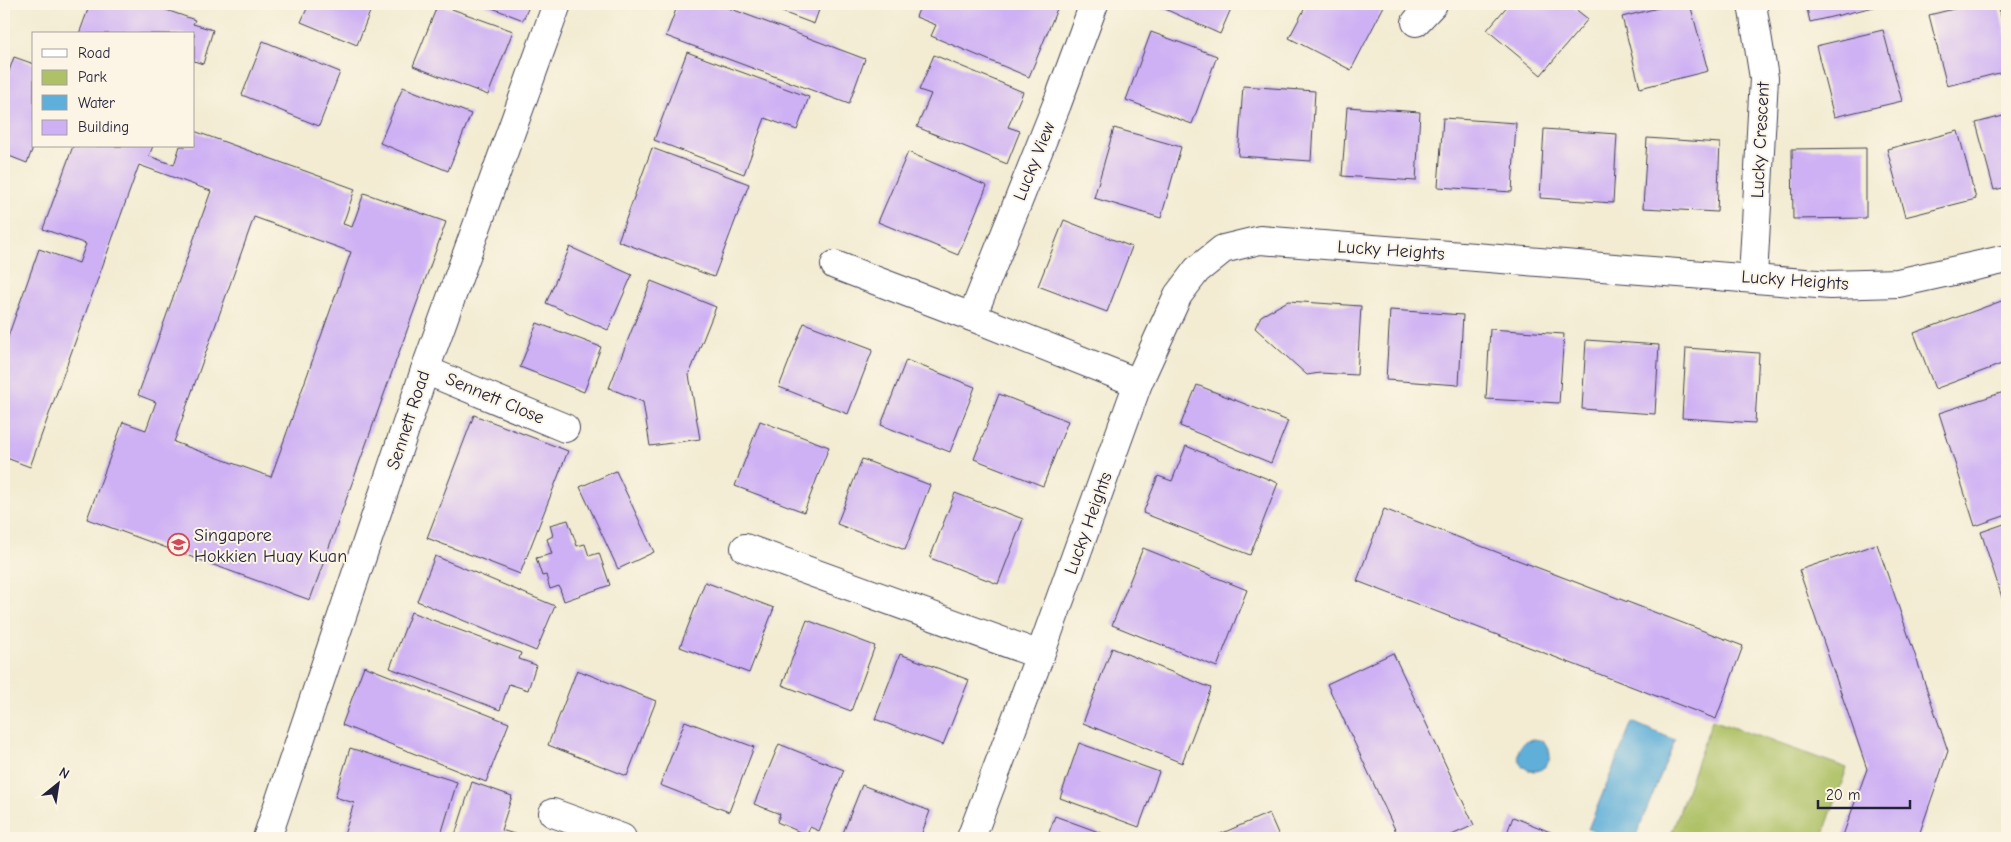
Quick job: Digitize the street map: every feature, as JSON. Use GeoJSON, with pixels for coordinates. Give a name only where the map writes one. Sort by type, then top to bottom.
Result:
{"type":"FeatureCollection","features":[{"type":"Feature","properties":{"kind":"street","name":"Sennett Road"},"geometry":{"type":"LineString","coordinates":[[267,838],[424,370],[557,4]]}},
{"type":"Feature","properties":{"kind":"street","name":"Lucky View"},"geometry":{"type":"LineString","coordinates":[[972,317],[1054,113],[1094,4]]}},
{"type":"Feature","properties":{"kind":"street","name":"Lucky Crescent"},"geometry":{"type":"LineString","coordinates":[[1752,4],[1764,78],[1752,277]]}},
{"type":"Feature","properties":{"kind":"street","name":"Lucky Heights"},"geometry":{"type":"LineString","coordinates":[[971,838],[1040,656],[1138,383],[1178,295],[1197,270],[1223,250],[1260,240],[1752,277],[1830,285],[1898,282],[2007,259]]}},
{"type":"Feature","properties":{"kind":"street"},"geometry":{"type":"LineString","coordinates":[[835,266],[972,317],[1138,383]]}},
{"type":"Feature","properties":{"kind":"street","name":"Sennett Close"},"geometry":{"type":"LineString","coordinates":[[424,370],[565,428]]}},
{"type":"Feature","properties":{"kind":"street"},"geometry":{"type":"LineString","coordinates":[[745,548],[1040,656]]}},
{"type":"Feature","properties":{"kind":"street"},"geometry":{"type":"LineString","coordinates":[[553,813],[622,838]]}},
{"type":"Feature","properties":{"kind":"green space"},"geometry":{"type":"Polygon","coordinates":[[[1712,720],[1847,768],[1822,838],[1670,838],[1712,720]]]}},
{"type":"Feature","properties":{"kind":"water"},"geometry":{"type":"Polygon","coordinates":[[[1632,722],[1675,740],[1635,838],[1612,838],[1588,829],[1632,722]]]}},
{"type":"Feature","properties":{"kind":"water"},"geometry":{"type":"Polygon","coordinates":[[[1534,739],[1546,743],[1550,755],[1546,767],[1534,771],[1522,767],[1518,755],[1522,743],[1534,739]]]}},
{"type":"Feature","properties":{"kind":"building"},"geometry":{"type":"Polygon","coordinates":[[[90,4],[149,4],[195,20],[193,24],[213,30],[203,64],[195,61],[195,32],[80,32],[90,4]]]}},
{"type":"Feature","properties":{"kind":"building"},"geometry":{"type":"Polygon","coordinates":[[[309,4],[373,4],[357,45],[301,22],[309,4]]]}},
{"type":"Feature","properties":{"kind":"building"},"geometry":{"type":"Polygon","coordinates":[[[438,4],[513,31],[488,95],[413,66],[438,4]]]}},
{"type":"Feature","properties":{"kind":"building"},"geometry":{"type":"Polygon","coordinates":[[[482,4],[530,4],[523,20],[482,4]]]}},
{"type":"Feature","properties":{"kind":"building"},"geometry":{"type":"Polygon","coordinates":[[[678,4],[718,4],[865,59],[849,104],[666,36],[678,4]]]}},
{"type":"Feature","properties":{"kind":"building"},"geometry":{"type":"Polygon","coordinates":[[[761,4],[821,4],[814,24],[761,4]]]}},
{"type":"Feature","properties":{"kind":"building"},"geometry":{"type":"Polygon","coordinates":[[[921,4],[1059,4],[1029,77],[931,36],[936,25],[916,17],[921,4]]]}},
{"type":"Feature","properties":{"kind":"building"},"geometry":{"type":"Polygon","coordinates":[[[1154,4],[1233,4],[1220,34],[1154,4]]]}},
{"type":"Feature","properties":{"kind":"building"},"geometry":{"type":"Polygon","coordinates":[[[1307,4],[1381,4],[1384,6],[1351,70],[1289,38],[1307,4]]]}},
{"type":"Feature","properties":{"kind":"building"},"geometry":{"type":"Polygon","coordinates":[[[1509,4],[1569,4],[1588,19],[1541,75],[1487,30],[1509,4]]]}},
{"type":"Feature","properties":{"kind":"building"},"geometry":{"type":"Polygon","coordinates":[[[1674,4],[1690,4],[1708,71],[1640,88],[1622,17],[1674,4]]]}},
{"type":"Feature","properties":{"kind":"building"},"geometry":{"type":"Polygon","coordinates":[[[1806,4],[1878,4],[1878,6],[1810,22],[1806,4]]]}},
{"type":"Feature","properties":{"kind":"building"},"geometry":{"type":"Polygon","coordinates":[[[1974,4],[1998,4],[2007,40],[2007,71],[1947,86],[1929,15],[1974,4]]]}},
{"type":"Feature","properties":{"kind":"building"},"geometry":{"type":"Polygon","coordinates":[[[1883,30],[1902,101],[1834,117],[1816,46],[1883,30]]]}},
{"type":"Feature","properties":{"kind":"building"},"geometry":{"type":"Polygon","coordinates":[[[1151,32],[1217,56],[1192,124],[1126,100],[1151,32]]]}},
{"type":"Feature","properties":{"kind":"building"},"geometry":{"type":"Polygon","coordinates":[[[263,41],[340,72],[319,126],[242,95],[263,41]]]}},
{"type":"Feature","properties":{"kind":"building"},"geometry":{"type":"Polygon","coordinates":[[[687,52],[809,97],[797,130],[765,118],[744,174],[654,140],[687,52]]]}},
{"type":"Feature","properties":{"kind":"building"},"geometry":{"type":"Polygon","coordinates":[[[934,55],[1023,92],[1008,127],[1020,131],[1007,164],[917,127],[931,94],[919,90],[934,55]]]}},
{"type":"Feature","properties":{"kind":"building"},"geometry":{"type":"Polygon","coordinates":[[[14,57],[32,63],[33,148],[27,163],[4,154],[4,85],[14,57]]]}},
{"type":"Feature","properties":{"kind":"building"},"geometry":{"type":"Polygon","coordinates":[[[1243,86],[1315,91],[1311,161],[1238,156],[1243,86]]]}},
{"type":"Feature","properties":{"kind":"building"},"geometry":{"type":"Polygon","coordinates":[[[403,87],[471,114],[448,171],[380,143],[403,87]]]}},
{"type":"Feature","properties":{"kind":"building"},"geometry":{"type":"Polygon","coordinates":[[[1347,107],[1420,112],[1416,181],[1342,176],[1347,107]]]}},
{"type":"Feature","properties":{"kind":"building"},"geometry":{"type":"Polygon","coordinates":[[[2007,115],[2007,187],[1994,190],[1976,123],[2007,115]]]}},
{"type":"Feature","properties":{"kind":"building"},"geometry":{"type":"Polygon","coordinates":[[[1443,118],[1516,123],[1512,192],[1438,187],[1443,118]]]}},
{"type":"Feature","properties":{"kind":"building"},"geometry":{"type":"Polygon","coordinates":[[[1114,128],[1181,147],[1161,218],[1094,198],[1114,128]]]}},
{"type":"Feature","properties":{"kind":"building"},"geometry":{"type":"Polygon","coordinates":[[[1544,129],[1617,134],[1613,203],[1540,198],[1544,129]]]}},
{"type":"Feature","properties":{"kind":"building"},"geometry":{"type":"Polygon","coordinates":[[[195,131],[355,189],[343,224],[352,227],[364,193],[446,222],[310,600],[87,519],[123,422],[146,430],[156,402],[138,395],[211,191],[139,165],[30,467],[4,457],[4,348],[39,249],[79,263],[86,244],[43,229],[72,148],[152,148],[149,156],[174,165],[179,148],[195,148],[195,131]],[[254,217],[174,442],[271,477],[351,252],[254,217]]]}},
{"type":"Feature","properties":{"kind":"building"},"geometry":{"type":"Polygon","coordinates":[[[1958,131],[1976,199],[1905,217],[1887,149],[1958,131]]]}},
{"type":"Feature","properties":{"kind":"building"},"geometry":{"type":"Polygon","coordinates":[[[1647,138],[1720,143],[1717,212],[1643,208],[1647,138]]]}},
{"type":"Feature","properties":{"kind":"building"},"geometry":{"type":"Polygon","coordinates":[[[652,148],[749,184],[714,277],[618,241],[652,148]]]}},
{"type":"Feature","properties":{"kind":"building"},"geometry":{"type":"Polygon","coordinates":[[[1866,148],[1866,218],[1793,219],[1792,149],[1866,148]]]}},
{"type":"Feature","properties":{"kind":"building"},"geometry":{"type":"Polygon","coordinates":[[[908,152],[987,186],[958,255],[878,222],[908,152]]]}},
{"type":"Feature","properties":{"kind":"building"},"geometry":{"type":"Polygon","coordinates":[[[1064,220],[1132,247],[1107,312],[1038,286],[1064,220]]]}},
{"type":"Feature","properties":{"kind":"building"},"geometry":{"type":"Polygon","coordinates":[[[570,247],[632,275],[608,330],[546,303],[570,247]]]}},
{"type":"Feature","properties":{"kind":"building"},"geometry":{"type":"Polygon","coordinates":[[[651,281],[716,307],[689,375],[700,439],[650,446],[643,402],[609,388],[651,281]]]}},
{"type":"Feature","properties":{"kind":"building"},"geometry":{"type":"Polygon","coordinates":[[[2007,299],[2007,362],[1935,389],[1914,333],[2007,299]]]}},
{"type":"Feature","properties":{"kind":"building"},"geometry":{"type":"Polygon","coordinates":[[[1288,301],[1361,306],[1357,375],[1320,373],[1307,375],[1255,328],[1261,316],[1288,301]]]}},
{"type":"Feature","properties":{"kind":"building"},"geometry":{"type":"Polygon","coordinates":[[[1390,310],[1463,315],[1459,385],[1386,380],[1390,310]]]}},
{"type":"Feature","properties":{"kind":"building"},"geometry":{"type":"Polygon","coordinates":[[[537,323],[601,347],[584,392],[520,367],[537,323]]]}},
{"type":"Feature","properties":{"kind":"building"},"geometry":{"type":"Polygon","coordinates":[[[804,323],[873,349],[848,414],[779,387],[804,323]]]}},
{"type":"Feature","properties":{"kind":"building"},"geometry":{"type":"Polygon","coordinates":[[[1490,329],[1564,334],[1559,403],[1486,399],[1490,329]]]}},
{"type":"Feature","properties":{"kind":"building"},"geometry":{"type":"Polygon","coordinates":[[[1586,340],[1659,345],[1655,414],[1582,409],[1586,340]]]}},
{"type":"Feature","properties":{"kind":"building"},"geometry":{"type":"Polygon","coordinates":[[[1686,348],[1759,353],[1755,423],[1682,418],[1686,348]]]}},
{"type":"Feature","properties":{"kind":"building"},"geometry":{"type":"Polygon","coordinates":[[[906,360],[975,387],[950,452],[881,425],[906,360]]]}},
{"type":"Feature","properties":{"kind":"building"},"geometry":{"type":"Polygon","coordinates":[[[1197,385],[1288,421],[1271,463],[1180,426],[1197,385]]]}},
{"type":"Feature","properties":{"kind":"building"},"geometry":{"type":"Polygon","coordinates":[[[2007,391],[2007,515],[1975,526],[1939,413],[2007,391]]]}},
{"type":"Feature","properties":{"kind":"building"},"geometry":{"type":"Polygon","coordinates":[[[999,394],[1068,421],[1043,486],[974,459],[999,394]]]}},
{"type":"Feature","properties":{"kind":"building"},"geometry":{"type":"Polygon","coordinates":[[[474,415],[568,451],[520,574],[427,538],[474,415]]]}},
{"type":"Feature","properties":{"kind":"building"},"geometry":{"type":"Polygon","coordinates":[[[760,421],[829,447],[804,512],[735,486],[760,421]]]}},
{"type":"Feature","properties":{"kind":"building"},"geometry":{"type":"Polygon","coordinates":[[[1186,446],[1278,483],[1250,555],[1143,513],[1158,476],[1172,481],[1186,446]]]}},
{"type":"Feature","properties":{"kind":"building"},"geometry":{"type":"Polygon","coordinates":[[[862,459],[930,485],[905,550],[837,524],[862,459]]]}},
{"type":"Feature","properties":{"kind":"building"},"geometry":{"type":"Polygon","coordinates":[[[616,471],[654,552],[618,569],[580,487],[616,471]]]}},
{"type":"Feature","properties":{"kind":"building"},"geometry":{"type":"Polygon","coordinates":[[[955,493],[1023,519],[998,584],[930,558],[955,493]]]}},
{"type":"Feature","properties":{"kind":"building"},"geometry":{"type":"Polygon","coordinates":[[[1384,509],[1743,646],[1716,719],[1357,581],[1384,509]]]}},
{"type":"Feature","properties":{"kind":"building"},"geometry":{"type":"Polygon","coordinates":[[[568,520],[577,546],[585,544],[589,556],[599,553],[610,585],[564,601],[559,586],[550,589],[546,575],[542,576],[536,558],[552,554],[547,539],[553,536],[550,525],[568,520]]]}},
{"type":"Feature","properties":{"kind":"building"},"geometry":{"type":"Polygon","coordinates":[[[2007,523],[2007,613],[1981,532],[2007,523]]]}},
{"type":"Feature","properties":{"kind":"building"},"geometry":{"type":"Polygon","coordinates":[[[1877,544],[1948,751],[1918,838],[1842,838],[1867,769],[1799,570],[1877,544]]]}},
{"type":"Feature","properties":{"kind":"building"},"geometry":{"type":"Polygon","coordinates":[[[1143,548],[1247,590],[1217,667],[1112,625],[1143,548]]]}},
{"type":"Feature","properties":{"kind":"building"},"geometry":{"type":"Polygon","coordinates":[[[435,556],[555,606],[536,651],[417,601],[435,556]]]}},
{"type":"Feature","properties":{"kind":"building"},"geometry":{"type":"Polygon","coordinates":[[[705,582],[774,608],[749,673],[680,647],[705,582]]]}},
{"type":"Feature","properties":{"kind":"building"},"geometry":{"type":"Polygon","coordinates":[[[411,612],[521,653],[519,659],[536,665],[528,690],[509,684],[500,710],[390,668],[411,612]]]}},
{"type":"Feature","properties":{"kind":"building"},"geometry":{"type":"Polygon","coordinates":[[[807,620],[875,646],[851,711],[782,685],[807,620]]]}},
{"type":"Feature","properties":{"kind":"building"},"geometry":{"type":"Polygon","coordinates":[[[1112,648],[1211,688],[1182,763],[1083,723],[1112,648]]]}},
{"type":"Feature","properties":{"kind":"building"},"geometry":{"type":"Polygon","coordinates":[[[1393,653],[1474,825],[1445,838],[1399,838],[1327,684],[1393,653]]]}},
{"type":"Feature","properties":{"kind":"building"},"geometry":{"type":"Polygon","coordinates":[[[900,654],[969,680],[943,745],[875,719],[900,654]]]}},
{"type":"Feature","properties":{"kind":"building"},"geometry":{"type":"Polygon","coordinates":[[[364,666],[509,723],[486,782],[342,725],[364,666]]]}},
{"type":"Feature","properties":{"kind":"building"},"geometry":{"type":"Polygon","coordinates":[[[577,670],[656,701],[627,776],[548,745],[577,670]]]}},
{"type":"Feature","properties":{"kind":"building"},"geometry":{"type":"Polygon","coordinates":[[[685,721],[754,747],[729,812],[660,785],[685,721]]]}},
{"type":"Feature","properties":{"kind":"building"},"geometry":{"type":"Polygon","coordinates":[[[1079,743],[1159,772],[1139,827],[1060,798],[1079,743]]]}},
{"type":"Feature","properties":{"kind":"building"},"geometry":{"type":"Polygon","coordinates":[[[779,744],[844,770],[819,831],[810,827],[807,835],[777,822],[780,814],[754,804],[779,744]]]}},
{"type":"Feature","properties":{"kind":"building"},"geometry":{"type":"Polygon","coordinates":[[[350,748],[457,782],[440,838],[343,838],[354,803],[335,797],[350,748]]]}},
{"type":"Feature","properties":{"kind":"building"},"geometry":{"type":"Polygon","coordinates":[[[472,782],[512,796],[501,830],[528,838],[454,838],[472,782]]]}},
{"type":"Feature","properties":{"kind":"building"},"geometry":{"type":"Polygon","coordinates":[[[862,785],[930,811],[920,838],[841,838],[862,785]]]}},
{"type":"Feature","properties":{"kind":"building"},"geometry":{"type":"Polygon","coordinates":[[[1269,813],[1280,838],[1211,838],[1269,813]]]}},
{"type":"Feature","properties":{"kind":"building"},"geometry":{"type":"Polygon","coordinates":[[[1055,816],[1115,838],[1047,838],[1055,816]]]}},
{"type":"Feature","properties":{"kind":"building"},"geometry":{"type":"Polygon","coordinates":[[[1513,817],[1565,838],[1505,838],[1513,817]]]}},
{"type":"Feature","properties":{"kind":"place","name":"Singapore Hokkien Huay Kuan"},"geometry":{"type":"Point","coordinates":[178,545]}}]}
